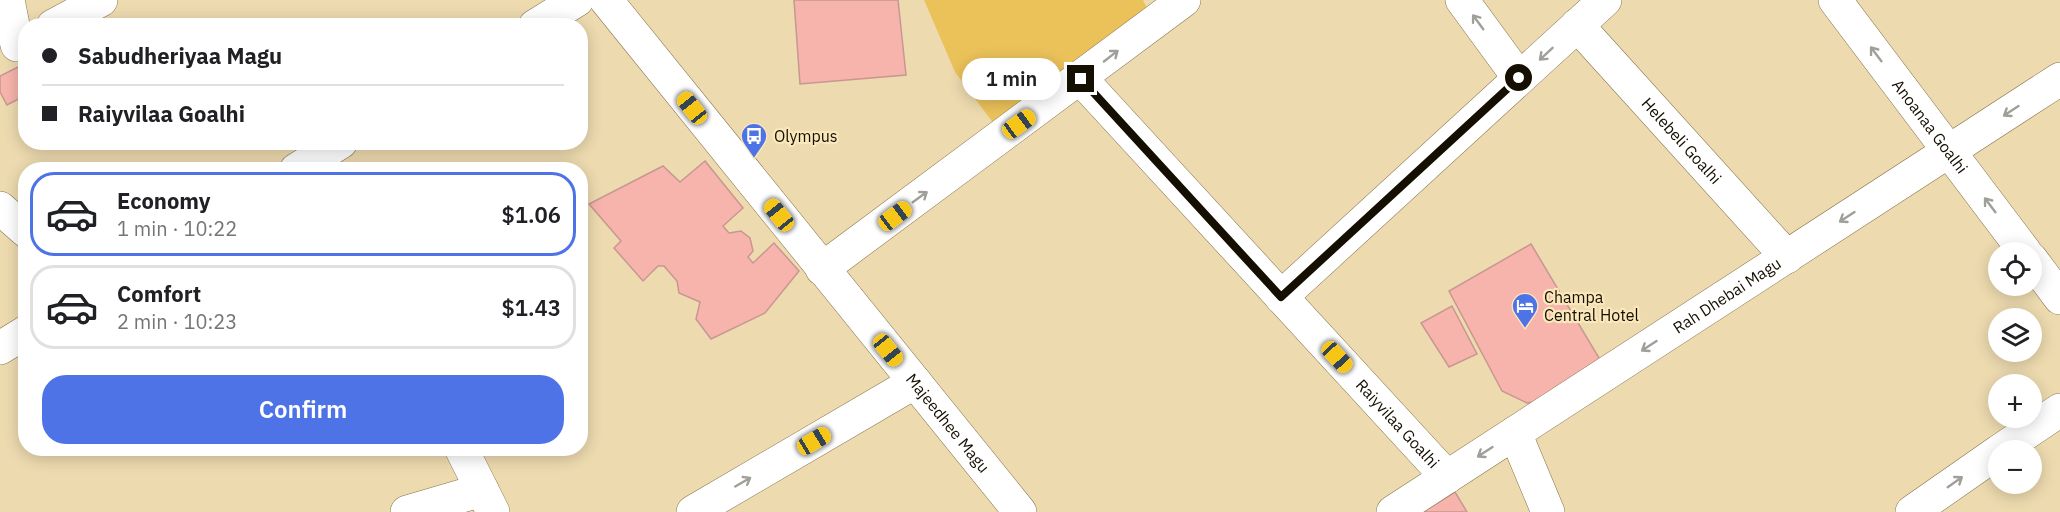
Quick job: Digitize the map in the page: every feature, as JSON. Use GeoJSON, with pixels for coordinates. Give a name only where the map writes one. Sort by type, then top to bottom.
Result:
{"type":"FeatureCollection","features":[{"type":"Feature","properties":{"kind":"street"},"geometry":{"type":"LineString","coordinates":[[8,0],[14,46]]}},
{"type":"Feature","properties":{"kind":"street"},"geometry":{"type":"LineString","coordinates":[[68,18],[101,0]]}},
{"type":"Feature","properties":{"kind":"street"},"geometry":{"type":"LineString","coordinates":[[548,18],[577,0]]}},
{"type":"Feature","properties":{"kind":"street","name":"Majeedhee Magu"},"geometry":{"type":"LineString","coordinates":[[606,0],[1020,512]]}},
{"type":"Feature","properties":{"kind":"street"},"geometry":{"type":"LineString","coordinates":[[822,269],[1081,79],[1148,11],[1184,0]]}},
{"type":"Feature","properties":{"kind":"street"},"geometry":{"type":"LineString","coordinates":[[1462,0],[1519,78]]}},
{"type":"Feature","properties":{"kind":"street"},"geometry":{"type":"LineString","coordinates":[[1281,297],[1605,0]]}},
{"type":"Feature","properties":{"kind":"street","name":"Anoanaa Goalhi"},"geometry":{"type":"LineString","coordinates":[[1835,0],[2017,242]]}},
{"type":"Feature","properties":{"kind":"street","name":"Helebeli Goalhi"},"geometry":{"type":"LineString","coordinates":[[1577,25],[1786,257]]}},
{"type":"Feature","properties":{"kind":"street","name":"Raiyvilaa Goalhi"},"geometry":{"type":"LineString","coordinates":[[1081,79],[1447,477]]}},
{"type":"Feature","properties":{"kind":"street","name":"Rah Dhebai Magu"},"geometry":{"type":"LineString","coordinates":[[1393,512],[2060,79]]}},
{"type":"Feature","properties":{"kind":"street"},"geometry":{"type":"LineString","coordinates":[[314,162],[330,150]]}},
{"type":"Feature","properties":{"kind":"street"},"geometry":{"type":"LineString","coordinates":[[0,208],[18,224]]}},
{"type":"Feature","properties":{"kind":"street"},"geometry":{"type":"LineString","coordinates":[[2042,274],[2060,298]]}},
{"type":"Feature","properties":{"kind":"street"},"geometry":{"type":"LineString","coordinates":[[0,348],[18,337]]}},
{"type":"Feature","properties":{"kind":"street"},"geometry":{"type":"LineString","coordinates":[[693,512],[915,382]]}},
{"type":"Feature","properties":{"kind":"street"},"geometry":{"type":"LineString","coordinates":[[2016,440],[2060,410]]}},
{"type":"Feature","properties":{"kind":"street"},"geometry":{"type":"LineString","coordinates":[[1515,433],[1548,512]]}},
{"type":"Feature","properties":{"kind":"street"},"geometry":{"type":"LineString","coordinates":[[407,512],[487,501],[464,456]]}},
{"type":"Feature","properties":{"kind":"street"},"geometry":{"type":"LineString","coordinates":[[1912,512],[1988,459]]}},
{"type":"Feature","properties":{"kind":"shaded area"},"geometry":{"type":"Polygon","coordinates":[[[924,0],[1143,0],[1154,22],[1003,136],[955,72],[924,0]]]}},
{"type":"Feature","properties":{"kind":"building"},"geometry":{"type":"Polygon","coordinates":[[[794,0],[898,0],[906,75],[800,84],[794,0]]]}},
{"type":"Feature","properties":{"kind":"building"},"geometry":{"type":"Polygon","coordinates":[[[18,67],[18,99],[7,105],[0,92],[0,76],[18,67]]]}},
{"type":"Feature","properties":{"kind":"building"},"geometry":{"type":"Polygon","coordinates":[[[705,161],[743,208],[723,226],[729,233],[741,231],[750,238],[753,251],[748,257],[753,263],[774,243],[799,271],[765,313],[711,339],[696,319],[700,302],[679,293],[677,281],[664,266],[658,266],[643,281],[614,248],[621,241],[589,204],[663,166],[680,182],[705,161]]]}},
{"type":"Feature","properties":{"kind":"building","name":"Champa Central Hotel"},"geometry":{"type":"Polygon","coordinates":[[[1531,244],[1605,368],[1554,399],[1527,403],[1502,391],[1449,291],[1531,244]]]}},
{"type":"Feature","properties":{"kind":"building"},"geometry":{"type":"Polygon","coordinates":[[[1452,306],[1477,354],[1449,367],[1421,323],[1452,306]]]}},
{"type":"Feature","properties":{"kind":"building"},"geometry":{"type":"Polygon","coordinates":[[[1455,492],[1467,512],[1423,512],[1455,492]]]}},
{"type":"Feature","properties":{"kind":"place","name":"Olympus"},"geometry":{"type":"Point","coordinates":[754,159]}},
{"type":"Feature","properties":{"kind":"place","name":"Champa Central Hotel"},"geometry":{"type":"Point","coordinates":[1525,329]}},
{"type":"Feature","properties":{"kind":"route"},"geometry":{"type":"LineString","coordinates":[[1081,79],[1281,297],[1519,78]]}}]}
